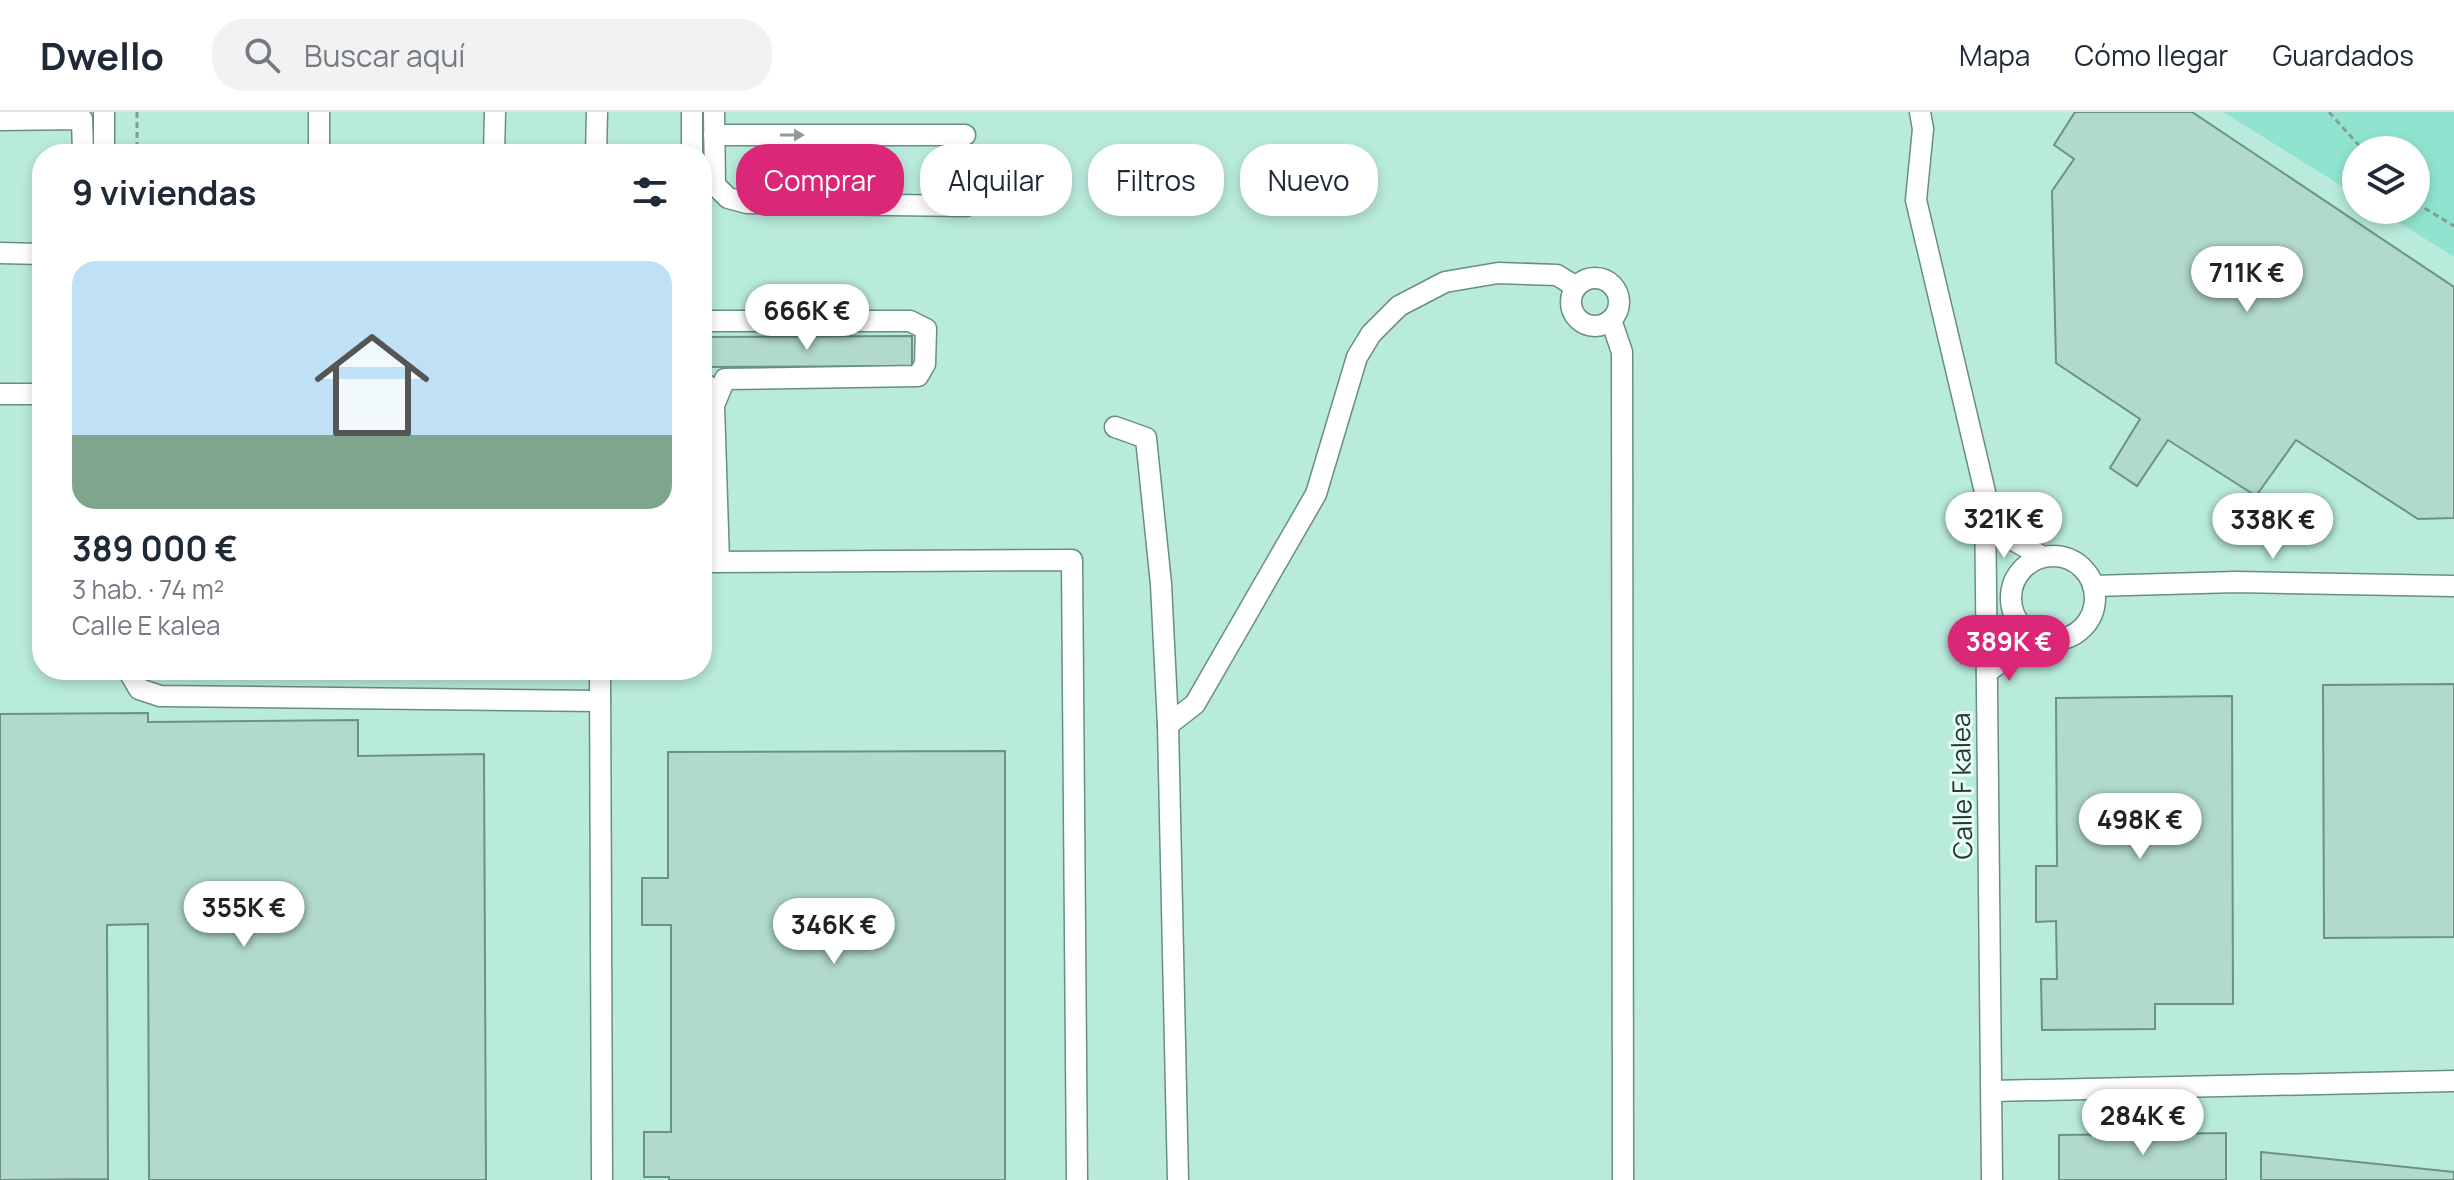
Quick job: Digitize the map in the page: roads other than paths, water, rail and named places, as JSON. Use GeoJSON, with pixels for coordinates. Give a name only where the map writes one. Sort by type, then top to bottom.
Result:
{"type":"FeatureCollection","features":[{"type":"Feature","properties":{"kind":"street"},"geometry":{"type":"LineString","coordinates":[[104,112],[104,144]]}},
{"type":"Feature","properties":{"kind":"street"},"geometry":{"type":"LineString","coordinates":[[319,112],[319,144]]}},
{"type":"Feature","properties":{"kind":"street"},"geometry":{"type":"LineString","coordinates":[[494,144],[495,112]]}},
{"type":"Feature","properties":{"kind":"street"},"geometry":{"type":"LineString","coordinates":[[596,144],[597,112]]}},
{"type":"Feature","properties":{"kind":"street"},"geometry":{"type":"LineString","coordinates":[[692,112],[692,144]]}},
{"type":"Feature","properties":{"kind":"street"},"geometry":{"type":"LineString","coordinates":[[714,112],[715,185],[728,198],[747,203],[920,205]]}},
{"type":"Feature","properties":{"kind":"street","name":"Calle F kalea"},"geometry":{"type":"LineString","coordinates":[[1920,112],[1923,129],[1916,200],[1985,492],[1992,1180]]}},
{"type":"Feature","properties":{"kind":"street"},"geometry":{"type":"LineString","coordinates":[[0,120],[82,119],[83,144]]}},
{"type":"Feature","properties":{"kind":"street"},"geometry":{"type":"LineString","coordinates":[[714,135],[965,135]]}},
{"type":"Feature","properties":{"kind":"street"},"geometry":{"type":"LineString","coordinates":[[0,253],[32,254]]}},
{"type":"Feature","properties":{"kind":"street"},"geometry":{"type":"LineString","coordinates":[[1168,725],[1195,704],[1316,494],[1357,357],[1371,334],[1399,306],[1445,282],[1498,273],[1557,275],[1576,287]]}},
{"type":"Feature","properties":{"kind":"street"},"geometry":{"type":"LineString","coordinates":[[1591,278],[1607,281],[1614,286],[1620,302],[1611,320],[1591,326],[1576,318],[1571,302],[1576,287],[1591,278]]}},
{"type":"Feature","properties":{"kind":"street"},"geometry":{"type":"LineString","coordinates":[[1611,320],[1622,352],[1623,1180]]}},
{"type":"Feature","properties":{"kind":"street"},"geometry":{"type":"LineString","coordinates":[[712,321],[910,321],[926,329],[925,364],[918,376],[725,379],[714,405],[712,484]]}},
{"type":"Feature","properties":{"kind":"street"},"geometry":{"type":"LineString","coordinates":[[712,390],[718,395]]}},
{"type":"Feature","properties":{"kind":"street"},"geometry":{"type":"LineString","coordinates":[[0,394],[32,394]]}},
{"type":"Feature","properties":{"kind":"street"},"geometry":{"type":"LineString","coordinates":[[1115,427],[1146,438],[1161,584],[1168,725],[1178,1180]]}},
{"type":"Feature","properties":{"kind":"street"},"geometry":{"type":"LineString","coordinates":[[1985,524],[2043,557],[2068,559],[2079,565],[2093,586],[2093,609],[2081,629],[2060,639],[2037,637],[2027,631],[2013,613],[2012,590],[2022,569],[2043,557]]}},
{"type":"Feature","properties":{"kind":"street"},"geometry":{"type":"LineString","coordinates":[[712,562],[1072,560],[1077,1180]]}},
{"type":"Feature","properties":{"kind":"street"},"geometry":{"type":"LineString","coordinates":[[2093,586],[2236,582],[2454,586]]}},
{"type":"Feature","properties":{"kind":"street"},"geometry":{"type":"LineString","coordinates":[[1987,672],[2037,637]]}},
{"type":"Feature","properties":{"kind":"street"},"geometry":{"type":"LineString","coordinates":[[134,680],[139,689],[160,696],[600,701]]}},
{"type":"Feature","properties":{"kind":"street"},"geometry":{"type":"LineString","coordinates":[[600,680],[602,1180]]}},
{"type":"Feature","properties":{"kind":"street"},"geometry":{"type":"LineString","coordinates":[[1992,1091],[2454,1081]]}}]}
